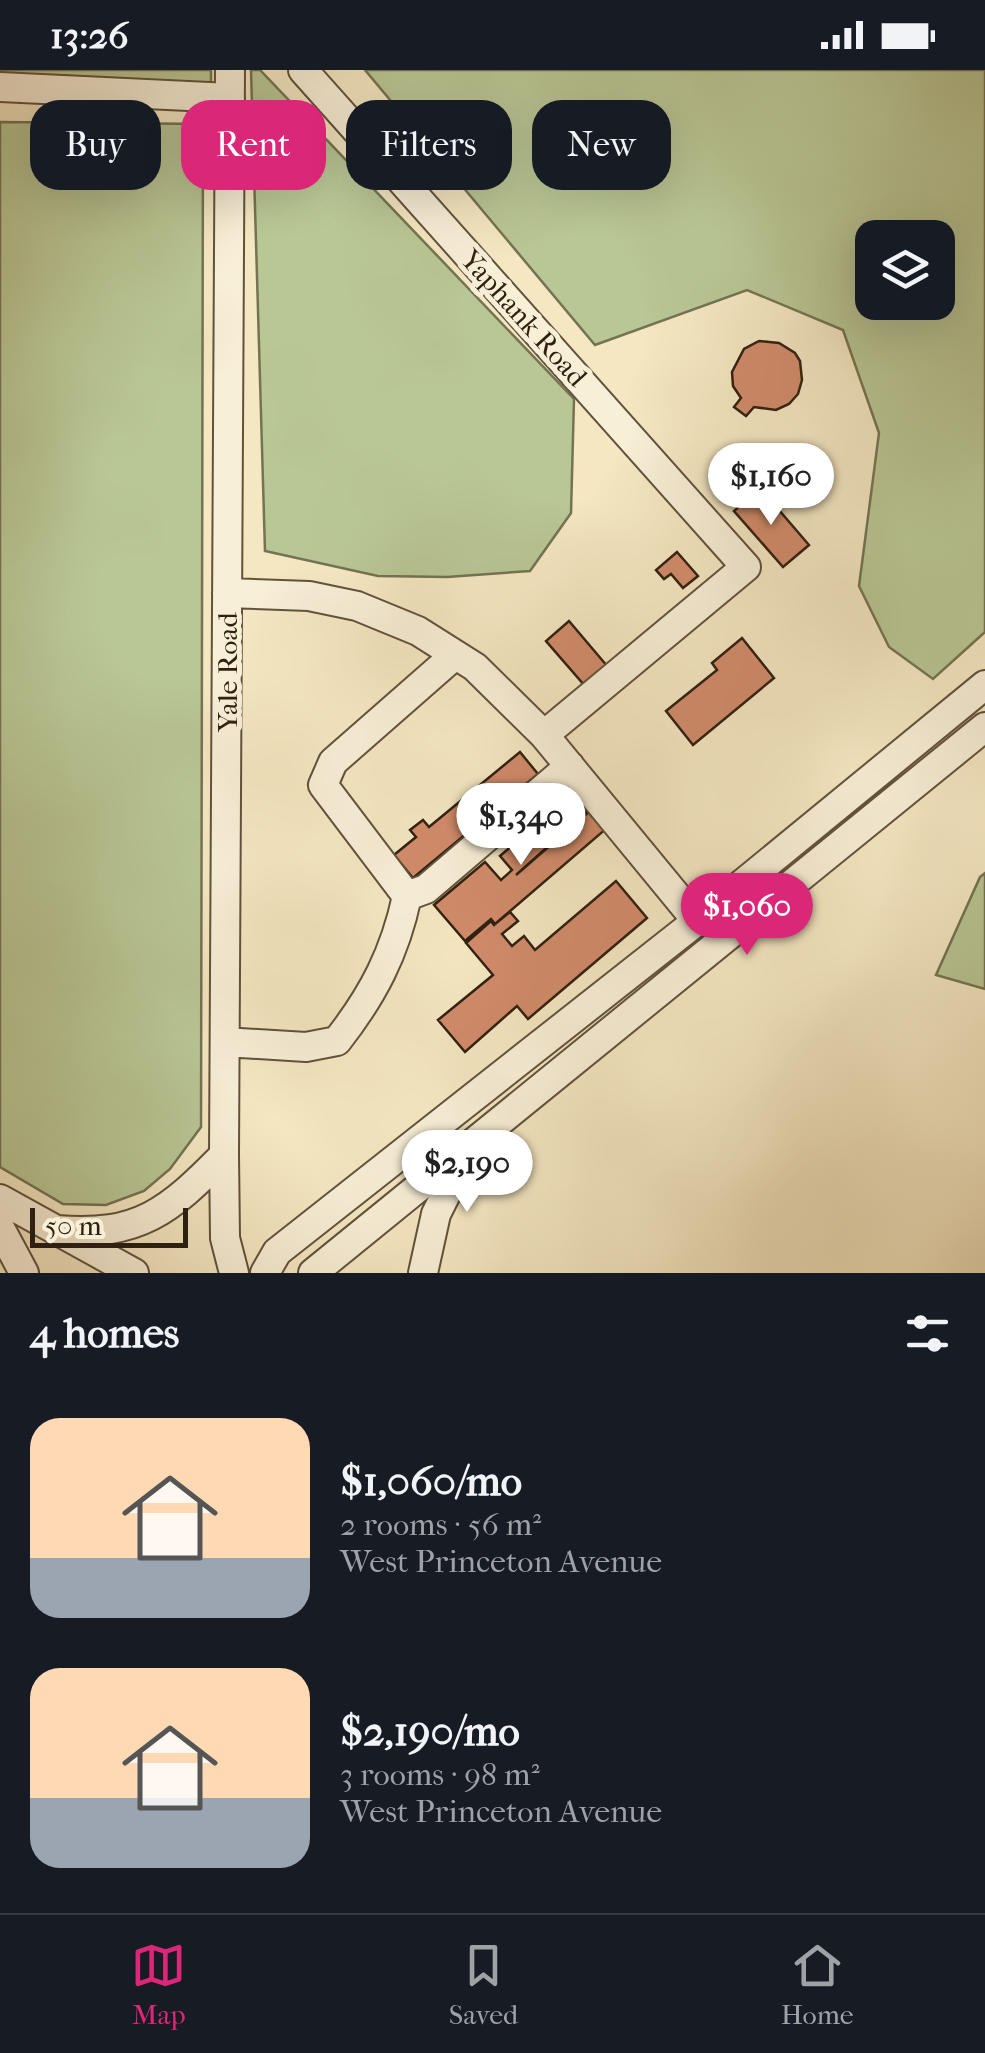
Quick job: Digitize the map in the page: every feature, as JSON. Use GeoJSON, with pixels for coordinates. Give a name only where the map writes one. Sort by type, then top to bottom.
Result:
{"type":"FeatureCollection","features":[{"type":"Feature","properties":{"kind":"street","name":"Yaphank Road"},"geometry":{"type":"LineString","coordinates":[[303,70],[746,567],[544,735]]}},
{"type":"Feature","properties":{"kind":"street"},"geometry":{"type":"LineString","coordinates":[[0,86],[230,84]]}},
{"type":"Feature","properties":{"kind":"street","name":"Yale Road"},"geometry":{"type":"LineString","coordinates":[[230,84],[224,1155],[225,1238],[234,1273]]}},
{"type":"Feature","properties":{"kind":"street"},"geometry":{"type":"LineString","coordinates":[[228,594],[309,596],[357,606],[418,631],[475,668],[544,735],[697,921]]}},
{"type":"Feature","properties":{"kind":"street"},"geometry":{"type":"LineString","coordinates":[[225,1042],[306,1047],[337,1041],[364,1007],[398,940],[407,896],[323,785],[333,762],[455,655]]}},
{"type":"Feature","properties":{"kind":"street"},"geometry":{"type":"LineString","coordinates":[[265,1273],[278,1252],[697,921],[985,685]]}},
{"type":"Feature","properties":{"kind":"street"},"geometry":{"type":"LineString","coordinates":[[313,1273],[985,727]]}},
{"type":"Feature","properties":{"kind":"street"},"geometry":{"type":"LineString","coordinates":[[407,896],[426,888],[570,766]]}},
{"type":"Feature","properties":{"kind":"street"},"geometry":{"type":"LineString","coordinates":[[423,1273],[436,1214],[473,1144]]}},
{"type":"Feature","properties":{"kind":"street"},"geometry":{"type":"LineString","coordinates":[[57,1230],[104,1230],[148,1219],[185,1195],[224,1155]]}},
{"type":"Feature","properties":{"kind":"street"},"geometry":{"type":"LineString","coordinates":[[0,1199],[134,1273]]}},
{"type":"Feature","properties":{"kind":"street"},"geometry":{"type":"LineString","coordinates":[[0,1228],[24,1273]]}},
{"type":"Feature","properties":{"kind":"green space"},"geometry":{"type":"Polygon","coordinates":[[[0,70],[211,70],[211,83],[0,78],[0,70]]]}},
{"type":"Feature","properties":{"kind":"green space"},"geometry":{"type":"Polygon","coordinates":[[[251,70],[260,70],[289,100],[252,100],[251,70]]]}},
{"type":"Feature","properties":{"kind":"green space"},"geometry":{"type":"Polygon","coordinates":[[[365,70],[985,70],[985,632],[933,679],[889,647],[859,586],[879,433],[843,330],[747,290],[595,345],[465,190],[512,190],[512,100],[390,100],[365,70]]]}},
{"type":"Feature","properties":{"kind":"green space"},"geometry":{"type":"Polygon","coordinates":[[[0,122],[30,122],[30,190],[161,190],[161,124],[181,124],[181,190],[203,190],[201,1127],[170,1169],[144,1191],[106,1205],[63,1204],[0,1167],[0,122]]]}},
{"type":"Feature","properties":{"kind":"green space"},"geometry":{"type":"Polygon","coordinates":[[[326,139],[346,160],[346,190],[375,190],[574,399],[571,513],[530,571],[447,577],[378,576],[265,551],[254,190],[326,190],[326,139]]]}},
{"type":"Feature","properties":{"kind":"green space"},"geometry":{"type":"Polygon","coordinates":[[[985,873],[985,989],[936,975],[985,873]]]}},
{"type":"Feature","properties":{"kind":"building"},"geometry":{"type":"Polygon","coordinates":[[[759,341],[779,343],[795,353],[802,380],[798,394],[789,404],[776,410],[754,407],[746,416],[734,407],[741,398],[733,386],[732,372],[744,349],[759,341]]]}},
{"type":"Feature","properties":{"kind":"building"},"geometry":{"type":"Polygon","coordinates":[[[760,488],[809,545],[783,567],[734,511],[760,488]]]}},
{"type":"Feature","properties":{"kind":"building"},"geometry":{"type":"Polygon","coordinates":[[[677,552],[698,576],[683,588],[671,574],[664,579],[656,570],[677,552]]]}},
{"type":"Feature","properties":{"kind":"building"},"geometry":{"type":"Polygon","coordinates":[[[569,621],[608,667],[585,686],[546,641],[569,621]]]}},
{"type":"Feature","properties":{"kind":"building"},"geometry":{"type":"Polygon","coordinates":[[[742,638],[774,678],[693,745],[666,711],[717,670],[712,663],[742,638]]]}},
{"type":"Feature","properties":{"kind":"building"},"geometry":{"type":"Polygon","coordinates":[[[520,752],[538,774],[413,878],[394,855],[416,837],[410,830],[423,820],[429,827],[520,752]]]}},
{"type":"Feature","properties":{"kind":"building"},"geometry":{"type":"Polygon","coordinates":[[[576,791],[591,808],[516,875],[591,810],[607,828],[495,924],[491,919],[465,941],[434,905],[485,862],[501,880],[512,870],[500,856],[576,791]]]}},
{"type":"Feature","properties":{"kind":"building"},"geometry":{"type":"Polygon","coordinates":[[[616,881],[647,918],[528,1019],[517,1006],[465,1052],[438,1020],[493,975],[466,943],[491,921],[494,925],[510,912],[518,921],[502,934],[512,946],[524,936],[535,950],[616,881]]]}}]}
